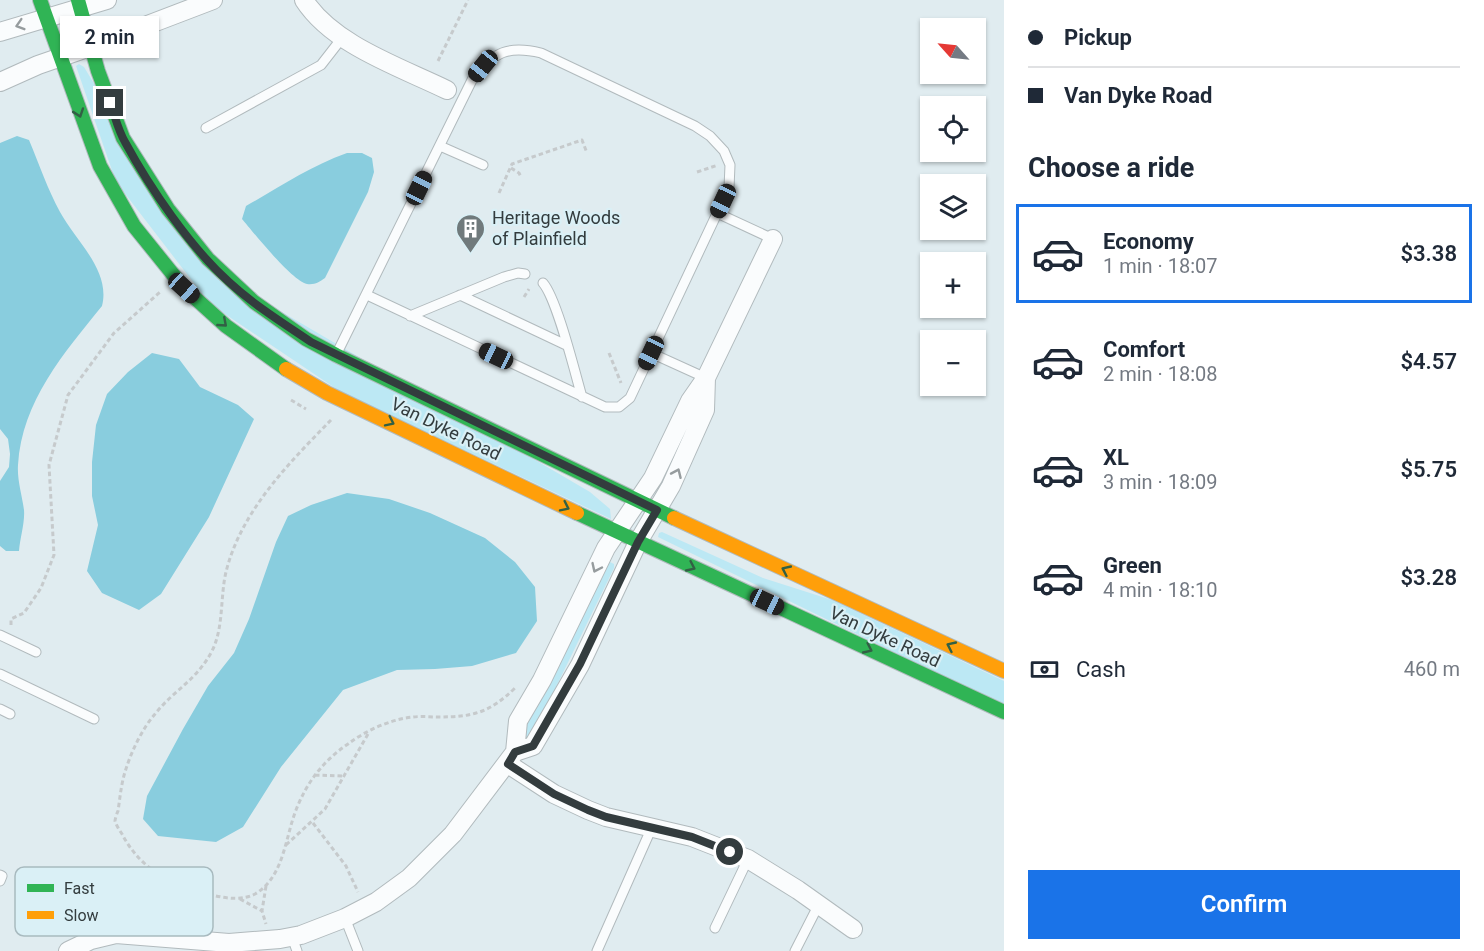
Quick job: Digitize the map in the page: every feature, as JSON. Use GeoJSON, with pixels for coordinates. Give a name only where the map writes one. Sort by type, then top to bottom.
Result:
{"type":"FeatureCollection","features":[{"type":"Feature","properties":{"kind":"street","name":"Van Dyke Road"},"geometry":{"type":"LineString","coordinates":[[40,0],[100,166],[134,226],[184,288],[226,326],[278,365],[327,393],[617,532],[1004,712]]}},
{"type":"Feature","properties":{"kind":"street"},"geometry":{"type":"LineString","coordinates":[[0,32],[79,4],[107,0]]}},
{"type":"Feature","properties":{"kind":"street"},"geometry":{"type":"LineString","coordinates":[[0,82],[38,65],[213,0]]}},
{"type":"Feature","properties":{"kind":"street"},"geometry":{"type":"LineString","coordinates":[[304,0],[321,21],[342,38],[447,90]]}},
{"type":"Feature","properties":{"kind":"street","name":"Van Dyke Road"},"geometry":{"type":"LineString","coordinates":[[79,4],[90,47],[124,140],[158,195],[190,240],[228,281],[265,311],[311,342],[336,355],[657,510],[1004,671]]}},
{"type":"Feature","properties":{"kind":"street"},"geometry":{"type":"LineString","coordinates":[[511,758],[518,721],[542,680],[606,548],[653,478],[773,239]]}},
{"type":"Feature","properties":{"kind":"street"},"geometry":{"type":"LineString","coordinates":[[141,936],[229,943],[294,944],[376,902],[409,878],[453,834],[511,758],[533,746],[580,664],[638,542],[671,486],[705,410],[705,378]]}},
{"type":"Feature","properties":{"kind":"street"},"geometry":{"type":"LineString","coordinates":[[511,758],[535,783],[568,801],[606,817],[692,837],[747,860],[798,890],[853,929]]}},
{"type":"Feature","properties":{"kind":"street"},"geometry":{"type":"LineString","coordinates":[[68,951],[91,940],[108,936]]}},
{"type":"Feature","properties":{"kind":"lane"},"geometry":{"type":"LineString","coordinates":[[207,128],[321,65],[342,38]]}},
{"type":"Feature","properties":{"kind":"lane"},"geometry":{"type":"LineString","coordinates":[[336,355],[473,78],[495,56],[509,50],[541,53],[695,126],[718,142],[730,165],[729,188],[630,398],[619,407],[604,407],[367,295]]}},
{"type":"Feature","properties":{"kind":"lane"},"geometry":{"type":"LineString","coordinates":[[440,146],[483,165]]}},
{"type":"Feature","properties":{"kind":"lane"},"geometry":{"type":"LineString","coordinates":[[717,213],[773,239]]}},
{"type":"Feature","properties":{"kind":"lane"},"geometry":{"type":"LineString","coordinates":[[411,316],[504,277],[518,273],[525,274]]}},
{"type":"Feature","properties":{"kind":"lane"},"geometry":{"type":"LineString","coordinates":[[543,283],[548,288],[582,397]]}},
{"type":"Feature","properties":{"kind":"lane"},"geometry":{"type":"LineString","coordinates":[[459,295],[566,345]]}},
{"type":"Feature","properties":{"kind":"lane"},"geometry":{"type":"LineString","coordinates":[[651,353],[705,378]]}},
{"type":"Feature","properties":{"kind":"lane"},"geometry":{"type":"LineString","coordinates":[[0,635],[36,652]]}},
{"type":"Feature","properties":{"kind":"lane"},"geometry":{"type":"LineString","coordinates":[[0,674],[94,719]]}},
{"type":"Feature","properties":{"kind":"lane"},"geometry":{"type":"LineString","coordinates":[[0,709],[10,714]]}},
{"type":"Feature","properties":{"kind":"lane"},"geometry":{"type":"LineString","coordinates":[[597,951],[652,827]]}},
{"type":"Feature","properties":{"kind":"lane"},"geometry":{"type":"LineString","coordinates":[[716,928],[747,860]]}},
{"type":"Feature","properties":{"kind":"lane"},"geometry":{"type":"LineString","coordinates":[[0,875],[2,876],[0,881]]}},
{"type":"Feature","properties":{"kind":"lane"},"geometry":{"type":"LineString","coordinates":[[795,951],[818,906]]}},
{"type":"Feature","properties":{"kind":"lane"},"geometry":{"type":"LineString","coordinates":[[345,918],[358,951]]}},
{"type":"Feature","properties":{"kind":"path"},"geometry":{"type":"LineString","coordinates":[[438,61],[468,0]]}},
{"type":"Feature","properties":{"kind":"path"},"geometry":{"type":"LineString","coordinates":[[499,193],[512,164],[582,140],[587,153]]}},
{"type":"Feature","properties":{"kind":"path"},"geometry":{"type":"LineString","coordinates":[[697,172],[719,164]]}},
{"type":"Feature","properties":{"kind":"path"},"geometry":{"type":"LineString","coordinates":[[510,168],[519,173],[521,177]]}},
{"type":"Feature","properties":{"kind":"path"},"geometry":{"type":"LineString","coordinates":[[524,297],[529,289]]}},
{"type":"Feature","properties":{"kind":"path"},"geometry":{"type":"LineString","coordinates":[[11,619],[24,613],[41,588],[54,555],[49,465],[68,395],[114,333],[161,291]]}},
{"type":"Feature","properties":{"kind":"path"},"geometry":{"type":"LineString","coordinates":[[609,353],[621,383]]}},
{"type":"Feature","properties":{"kind":"path"},"geometry":{"type":"LineString","coordinates":[[148,867],[128,845],[115,820],[125,771],[145,727],[156,712],[200,670],[212,649],[218,633],[226,570],[253,511],[302,449],[331,420]]}},
{"type":"Feature","properties":{"kind":"path"},"geometry":{"type":"LineString","coordinates":[[240,898],[256,893],[266,885],[277,867],[296,810],[321,766],[334,754],[370,731],[412,717],[474,715],[488,710],[502,701],[518,685]]}},
{"type":"Feature","properties":{"kind":"path"},"geometry":{"type":"LineString","coordinates":[[285,846],[326,809],[370,731]]}},
{"type":"Feature","properties":{"kind":"path"},"geometry":{"type":"LineString","coordinates":[[315,775],[343,776]]}},
{"type":"Feature","properties":{"kind":"path"},"geometry":{"type":"LineString","coordinates":[[313,822],[346,866],[359,895]]}},
{"type":"Feature","properties":{"kind":"path"},"geometry":{"type":"LineString","coordinates":[[213,894],[240,898],[262,911],[266,885]]}},
{"type":"Feature","properties":{"kind":"shaded area"},"geometry":{"type":"Polygon","coordinates":[[[79,64],[84,67],[205,267],[590,492],[610,509],[611,519],[341,392],[210,304],[116,182],[76,66],[79,64]]]}},
{"type":"Feature","properties":{"kind":"shaded area"},"geometry":{"type":"Polygon","coordinates":[[[17,136],[29,140],[60,212],[97,269],[103,293],[102,306],[47,379],[27,420],[18,465],[24,510],[19,551],[6,551],[0,546],[0,481],[9,467],[10,454],[8,439],[0,429],[0,143],[17,136]]]}},
{"type":"Feature","properties":{"kind":"shaded area"},"geometry":{"type":"Polygon","coordinates":[[[347,153],[362,153],[372,158],[374,172],[368,192],[325,278],[315,284],[307,284],[300,281],[283,265],[242,219],[246,206],[308,170],[347,153]]]}},
{"type":"Feature","properties":{"kind":"shaded area"},"geometry":{"type":"Polygon","coordinates":[[[152,353],[179,359],[200,387],[238,405],[254,419],[209,517],[161,594],[139,610],[102,593],[87,571],[98,525],[92,496],[92,462],[96,425],[107,394],[128,372],[152,353]]]}},
{"type":"Feature","properties":{"kind":"shaded area"},"geometry":{"type":"Polygon","coordinates":[[[347,493],[389,499],[430,513],[485,538],[515,562],[535,587],[537,621],[516,653],[472,666],[397,670],[343,690],[281,767],[243,827],[216,842],[158,836],[143,819],[147,796],[208,686],[234,653],[288,516],[311,505],[347,493]]]}},
{"type":"Feature","properties":{"kind":"shaded area"},"geometry":{"type":"Polygon","coordinates":[[[662,532],[763,578],[832,600],[1004,681],[1004,706],[658,537],[662,532]]]}},
{"type":"Feature","properties":{"kind":"shaded area"},"geometry":{"type":"Polygon","coordinates":[[[610,562],[614,564],[614,568],[537,726],[526,742],[524,730],[610,562]]]}},
{"type":"Feature","properties":{"kind":"traffic: fast"},"geometry":{"type":"LineString","coordinates":[[40,0],[100,166],[134,226],[184,288],[226,326],[286,369]]}},
{"type":"Feature","properties":{"kind":"traffic: fast"},"geometry":{"type":"LineString","coordinates":[[78,0],[98,71],[123,138],[168,209],[208,259],[254,302],[306,339],[336,355],[674,518]]}},
{"type":"Feature","properties":{"kind":"traffic: fast"},"geometry":{"type":"LineString","coordinates":[[577,513],[1004,712]]}},
{"type":"Feature","properties":{"kind":"traffic: slow"},"geometry":{"type":"LineString","coordinates":[[286,369],[327,393],[577,513]]}},
{"type":"Feature","properties":{"kind":"traffic: slow"},"geometry":{"type":"LineString","coordinates":[[674,518],[1004,671]]}},
{"type":"Feature","properties":{"kind":"place","name":"Heritage Woods of Plainfield"},"geometry":{"type":"Point","coordinates":[471,254]}},
{"type":"Feature","properties":{"kind":"route"},"geometry":{"type":"LineString","coordinates":[[110,103],[124,140],[158,195],[190,240],[228,281],[265,311],[311,342],[657,510],[638,542],[580,664],[533,746],[515,752],[508,764],[554,794],[588,810],[606,817],[670,830],[730,852]]}}]}
